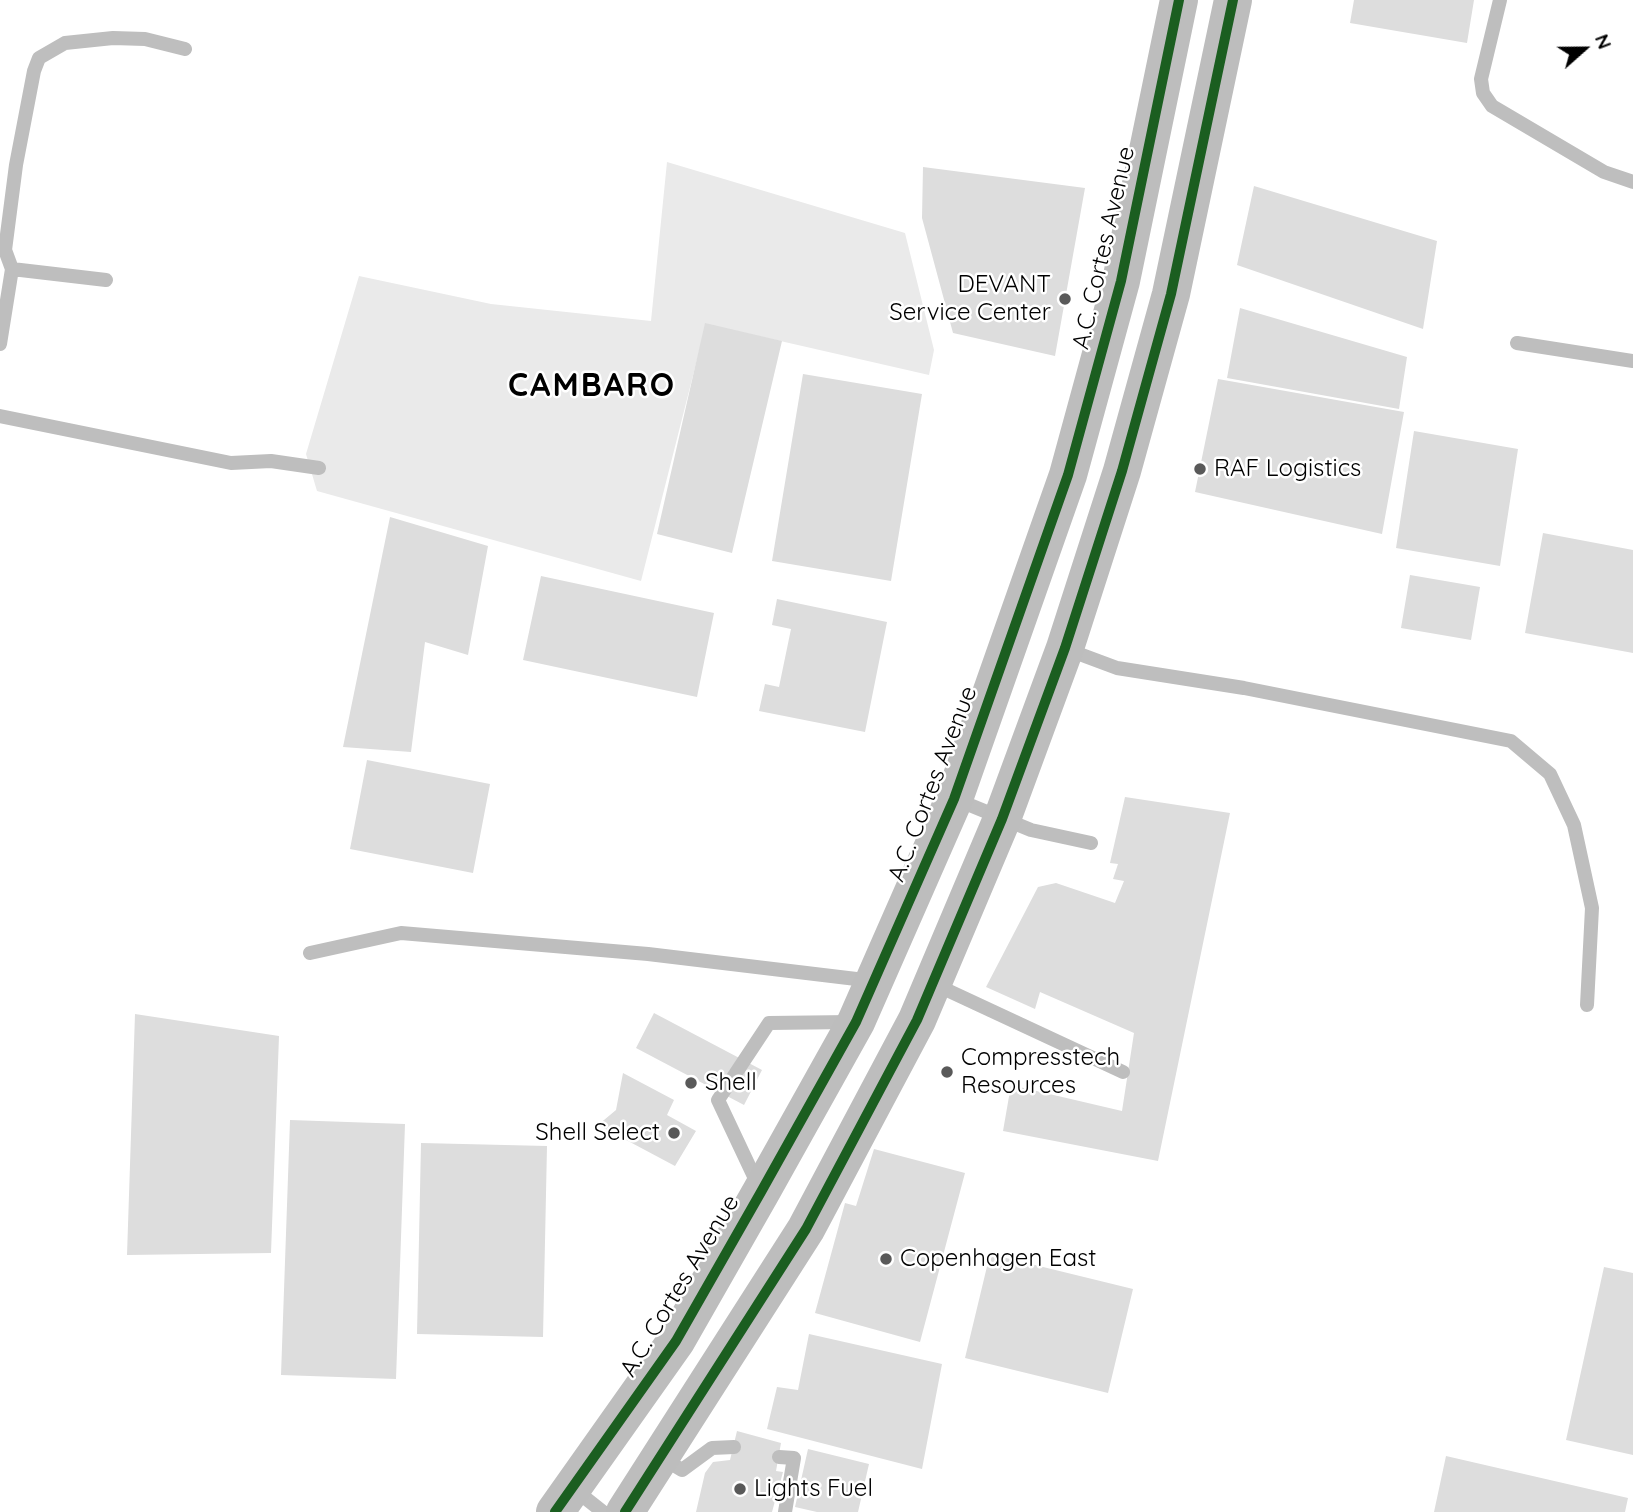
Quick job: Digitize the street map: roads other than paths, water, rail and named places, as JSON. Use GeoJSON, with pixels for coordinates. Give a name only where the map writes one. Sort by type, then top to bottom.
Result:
{"type":"FeatureCollection","features":[{"type":"Feature","properties":{"kind":"main road"},"geometry":{"type":"LineString","coordinates":[[625,1512],[806,1229],[918,1020],[1002,819],[1065,648],[1122,471],[1171,294],[1229,18],[1177,13]]}},
{"type":"Feature","properties":{"kind":"main road","name":"A.C. Cortes Avenue"},"geometry":{"type":"LineString","coordinates":[[564,1500],[676,1341],[856,1022],[954,799],[1068,475],[1121,281],[1177,13]]}},
{"type":"Feature","properties":{"kind":"lane"},"geometry":{"type":"LineString","coordinates":[[1500,0],[1480,79],[1483,93],[1492,106],[1604,172],[1633,182]]}},
{"type":"Feature","properties":{"kind":"lane"},"geometry":{"type":"LineString","coordinates":[[0,344],[12,269],[5,250],[16,165],[34,71],[39,58],[65,43],[114,38],[145,39],[185,49]]}},
{"type":"Feature","properties":{"kind":"lane"},"geometry":{"type":"LineString","coordinates":[[12,269],[106,280]]}},
{"type":"Feature","properties":{"kind":"lane"},"geometry":{"type":"LineString","coordinates":[[1517,343],[1633,361]]}},
{"type":"Feature","properties":{"kind":"lane"},"geometry":{"type":"LineString","coordinates":[[0,416],[231,463],[271,461],[319,468]]}},
{"type":"Feature","properties":{"kind":"lane"},"geometry":{"type":"LineString","coordinates":[[1065,648],[1117,668],[1244,688],[1511,741],[1549,774],[1574,825],[1592,908],[1587,1005]]}},
{"type":"Feature","properties":{"kind":"lane"},"geometry":{"type":"LineString","coordinates":[[954,799],[1031,830],[1091,843]]}},
{"type":"Feature","properties":{"kind":"lane"},"geometry":{"type":"LineString","coordinates":[[310,953],[401,933],[648,954],[875,982]]}},
{"type":"Feature","properties":{"kind":"lane"},"geometry":{"type":"LineString","coordinates":[[934,984],[1123,1072]]}},
{"type":"Feature","properties":{"kind":"lane"},"geometry":{"type":"LineString","coordinates":[[761,1192],[718,1100],[769,1023],[856,1022]]}},
{"type":"Feature","properties":{"kind":"lane"},"geometry":{"type":"LineString","coordinates":[[661,1457],[682,1470],[712,1448],[734,1447]]}},
{"type":"Feature","properties":{"kind":"lane"},"geometry":{"type":"LineString","coordinates":[[779,1457],[794,1458],[785,1512]]}},
{"type":"Feature","properties":{"kind":"lane"},"geometry":{"type":"LineString","coordinates":[[564,1500],[603,1512]]}},
{"type":"Feature","properties":{"kind":"place","name":"DEVANT Service Center"},"geometry":{"type":"Point","coordinates":[1065,299]}},
{"type":"Feature","properties":{"kind":"place","name":"RAF Logistics"},"geometry":{"type":"Point","coordinates":[1200,469]}},
{"type":"Feature","properties":{"kind":"place","name":"Compresstech Resources"},"geometry":{"type":"Point","coordinates":[947,1072]}},
{"type":"Feature","properties":{"kind":"place","name":"Shell"},"geometry":{"type":"Point","coordinates":[691,1083]}},
{"type":"Feature","properties":{"kind":"place","name":"Shell Select"},"geometry":{"type":"Point","coordinates":[674,1133]}},
{"type":"Feature","properties":{"kind":"place","name":"Copenhagen East"},"geometry":{"type":"Point","coordinates":[886,1259]}},
{"type":"Feature","properties":{"kind":"place","name":"Lights Fuel"},"geometry":{"type":"Point","coordinates":[740,1489]}},
{"type":"Feature","properties":{"kind":"district","name":"CAMBARO"},"geometry":{"type":"Point","coordinates":[592,386]}}]}
